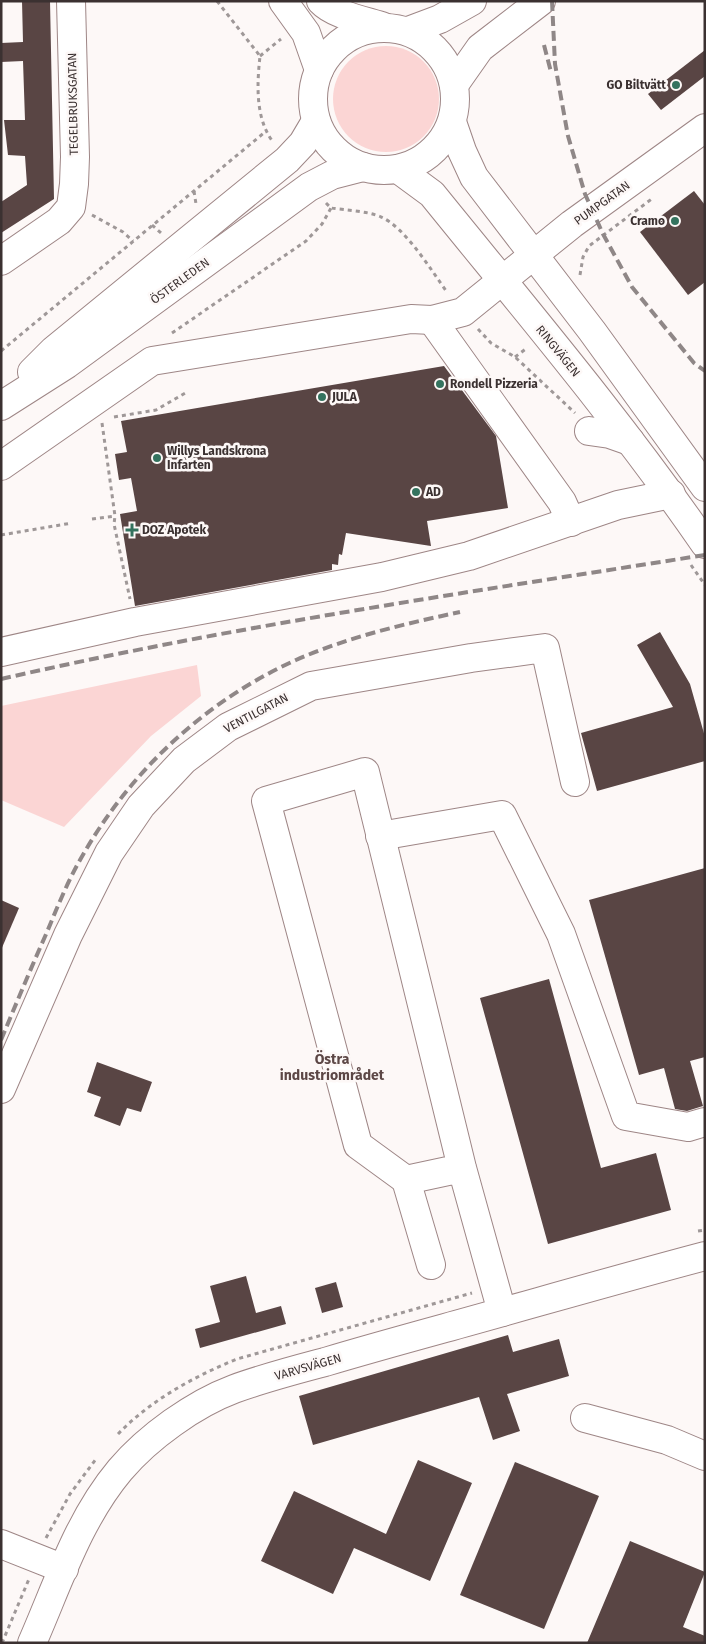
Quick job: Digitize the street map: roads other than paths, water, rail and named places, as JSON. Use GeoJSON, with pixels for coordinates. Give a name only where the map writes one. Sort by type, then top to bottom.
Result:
{"type":"FeatureCollection","features":[{"type":"Feature","properties":{"kind":"main road","name":"TEGELBRUKSGATAN"},"geometry":{"type":"LineString","coordinates":[[1,260],[59,221],[71,207],[74,184],[74,157],[71,1]]}},
{"type":"Feature","properties":{"kind":"main road"},"geometry":{"type":"LineString","coordinates":[[283,1],[306,33],[319,70]]}},
{"type":"Feature","properties":{"kind":"main road"},"geometry":{"type":"LineString","coordinates":[[321,1],[325,6],[346,15],[397,29],[421,38],[433,46],[443,58],[450,71],[454,85],[455,110],[452,122],[444,138],[431,152],[416,163],[398,169],[381,170],[363,167],[348,160],[334,150],[327,142],[316,121],[313,101],[313,90],[319,70],[330,53],[345,39],[363,30],[397,29],[440,19],[472,1]]}},
{"type":"Feature","properties":{"kind":"main road"},"geometry":{"type":"LineString","coordinates":[[454,85],[480,48],[540,1]]}},
{"type":"Feature","properties":{"kind":"main road","name":"ÖSTERLEDEN"},"geometry":{"type":"LineString","coordinates":[[1,404],[54,350],[287,160],[303,143],[316,121]]}},
{"type":"Feature","properties":{"kind":"main road"},"geometry":{"type":"LineString","coordinates":[[452,122],[474,177],[592,332],[705,487]]}},
{"type":"Feature","properties":{"kind":"main road","name":"PUMPGATAN"},"geometry":{"type":"LineString","coordinates":[[432,320],[463,312],[572,224],[705,128]]}},
{"type":"Feature","properties":{"kind":"main road","name":"ÖSTERLEDEN"},"geometry":{"type":"LineString","coordinates":[[1,404],[67,364],[308,187],[332,175],[363,167]]}},
{"type":"Feature","properties":{"kind":"main road","name":"RINGVÄGEN"},"geometry":{"type":"LineString","coordinates":[[398,169],[432,194],[630,441],[671,494],[696,551]]}},
{"type":"Feature","properties":{"kind":"main road"},"geometry":{"type":"LineString","coordinates":[[1,466],[98,410],[152,361],[411,319],[432,320],[562,502],[571,522]]}},
{"type":"Feature","properties":{"kind":"main road"},"geometry":{"type":"LineString","coordinates":[[590,431],[610,434],[630,441]]}},
{"type":"Feature","properties":{"kind":"main road"},"geometry":{"type":"LineString","coordinates":[[1,652],[135,622],[382,577],[469,556],[618,505],[671,494]]}},
{"type":"Feature","properties":{"kind":"main road","name":"VENTILGATAN"},"geometry":{"type":"LineString","coordinates":[[1,1088],[68,935],[109,853],[141,806],[184,760],[228,727],[310,686],[471,658],[545,648],[575,782]]}},
{"type":"Feature","properties":{"kind":"main road"},"geometry":{"type":"LineString","coordinates":[[431,1264],[406,1180],[358,1145],[266,800],[365,772],[462,1168],[502,1312]]}},
{"type":"Feature","properties":{"kind":"main road"},"geometry":{"type":"LineString","coordinates":[[380,836],[502,815],[561,934],[626,1116],[688,1127],[705,1122]]}},
{"type":"Feature","properties":{"kind":"main road"},"geometry":{"type":"LineString","coordinates":[[406,1180],[462,1168]]}},
{"type":"Feature","properties":{"kind":"main road","name":"VARVSVÄGEN"},"geometry":{"type":"LineString","coordinates":[[32,1643],[81,1529],[99,1498],[121,1469],[145,1445],[171,1424],[200,1405],[233,1389],[588,1286],[705,1256]]}},
{"type":"Feature","properties":{"kind":"main road"},"geometry":{"type":"LineString","coordinates":[[585,1418],[667,1440],[705,1456]]}},
{"type":"Feature","properties":{"kind":"main road"},"geometry":{"type":"LineString","coordinates":[[1,1544],[64,1569]]}},
{"type":"Feature","properties":{"kind":"railway"},"geometry":{"type":"LineString","coordinates":[[552,1],[555,64],[568,136],[585,194],[603,234],[632,287],[694,363],[705,371]]}},
{"type":"Feature","properties":{"kind":"railway"},"geometry":{"type":"LineString","coordinates":[[544,45],[551,72]]}},
{"type":"Feature","properties":{"kind":"railway"},"geometry":{"type":"LineString","coordinates":[[1,679],[176,642],[264,626],[705,555]]}},
{"type":"Feature","properties":{"kind":"railway"},"geometry":{"type":"LineString","coordinates":[[1,1040],[62,896],[80,860],[122,797],[172,742],[231,696],[296,660],[356,638],[397,626],[460,612]]}},
{"type":"Feature","properties":{"kind":"place","name":"GO Biltvätt"},"geometry":{"type":"Point","coordinates":[676,85]}},
{"type":"Feature","properties":{"kind":"place","name":"Cramo"},"geometry":{"type":"Point","coordinates":[675,221]}},
{"type":"Feature","properties":{"kind":"place","name":"Rondell Pizzeria"},"geometry":{"type":"Point","coordinates":[440,384]}},
{"type":"Feature","properties":{"kind":"place","name":"JULA"},"geometry":{"type":"Point","coordinates":[322,397]}},
{"type":"Feature","properties":{"kind":"place","name":"Willys Landskrona Infarten"},"geometry":{"type":"Point","coordinates":[157,458]}},
{"type":"Feature","properties":{"kind":"place","name":"AD"},"geometry":{"type":"Point","coordinates":[416,492]}},
{"type":"Feature","properties":{"kind":"place","name":"DOZ Apotek"},"geometry":{"type":"Point","coordinates":[132,530]}},
{"type":"Feature","properties":{"kind":"district","name":"Östra industriområdet"},"geometry":{"type":"Point","coordinates":[332,1068]}}]}
